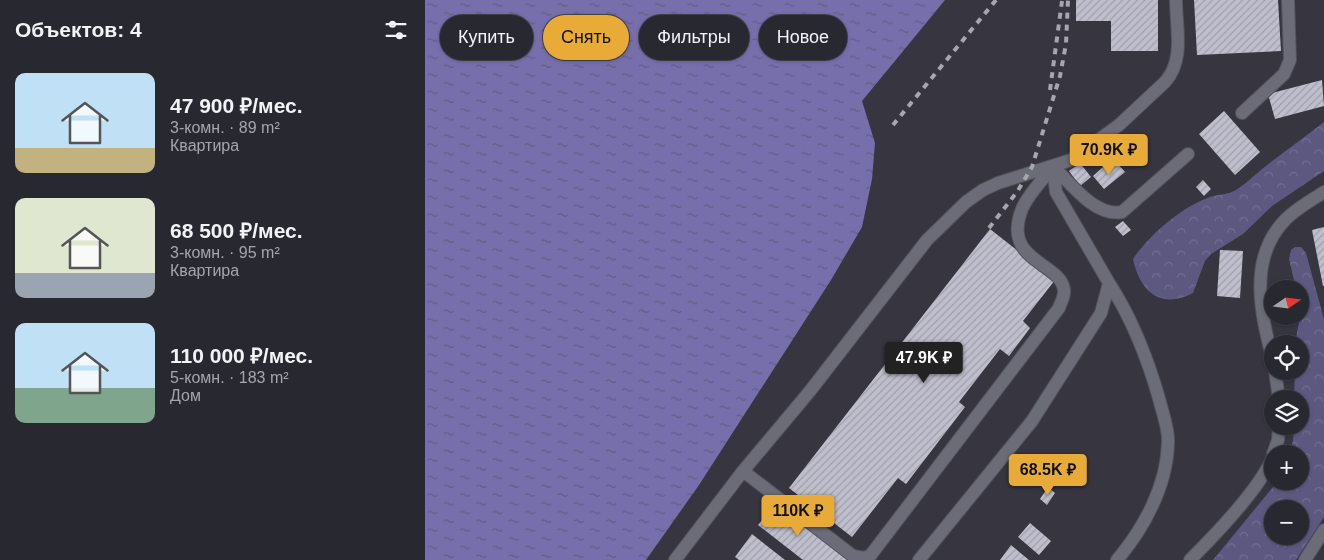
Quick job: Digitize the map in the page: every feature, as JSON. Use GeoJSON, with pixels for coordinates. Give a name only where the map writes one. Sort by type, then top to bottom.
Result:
{"type":"FeatureCollection","features":[{"type":"Feature","properties":{"kind":"street"},"geometry":{"type":"LineString","coordinates":[[675,560],[743,471],[810,391],[927,240],[966,202],[983,190],[998,183],[1071,160],[1119,125],[1172,74],[1178,61],[1176,0]]}},
{"type":"Feature","properties":{"kind":"street"},"geometry":{"type":"LineString","coordinates":[[1242,113],[1284,74],[1287,68],[1290,60],[1288,0]]}},
{"type":"Feature","properties":{"kind":"street"},"geometry":{"type":"LineString","coordinates":[[1053,166],[1080,194],[1107,212],[1114,214],[1122,212],[1188,154]]}},
{"type":"Feature","properties":{"kind":"street"},"geometry":{"type":"LineString","coordinates":[[1053,166],[1056,192],[1066,214],[1125,307],[1152,371],[1167,426],[1168,443],[1162,476],[1146,522],[1117,560]]}},
{"type":"Feature","properties":{"kind":"street"},"geometry":{"type":"LineString","coordinates":[[743,471],[853,556],[864,558],[871,556],[1059,308],[1064,295],[1062,284],[1023,249],[1019,238],[1022,208],[1053,166]]}},
{"type":"Feature","properties":{"kind":"street"},"geometry":{"type":"LineString","coordinates":[[1267,335],[1259,295],[1262,263],[1276,231],[1287,218],[1324,192]]}},
{"type":"Feature","properties":{"kind":"street"},"geometry":{"type":"LineString","coordinates":[[919,560],[1032,421],[1101,313],[1109,282]]}},
{"type":"Feature","properties":{"kind":"street"},"geometry":{"type":"LineString","coordinates":[[1189,560],[1237,507],[1264,473]]}},
{"type":"Feature","properties":{"kind":"street"},"geometry":{"type":"LineString","coordinates":[[1305,560],[1324,530]]}},
{"type":"Feature","properties":{"kind":"green space"},"geometry":{"type":"Polygon","coordinates":[[[1324,122],[1324,171],[1272,206],[1243,234],[1211,254],[1205,261],[1193,293],[1171,300],[1154,295],[1147,289],[1136,271],[1133,259],[1157,231],[1189,207],[1210,197],[1236,190],[1324,122]]]}},
{"type":"Feature","properties":{"kind":"green space"},"geometry":{"type":"Polygon","coordinates":[[[1295,247],[1301,247],[1306,253],[1324,319],[1324,517],[1309,540],[1309,500],[1264,500],[1264,545],[1306,545],[1296,560],[1213,560],[1271,490],[1309,490],[1309,445],[1292,445],[1293,435],[1309,435],[1309,390],[1294,390],[1295,380],[1309,380],[1309,335],[1297,335],[1298,325],[1309,325],[1309,280],[1294,280],[1289,259],[1291,250],[1295,247]]]}},
{"type":"Feature","properties":{"kind":"water"},"geometry":{"type":"Polygon","coordinates":[[[425,0],[945,0],[862,101],[875,143],[872,179],[862,227],[831,280],[699,485],[646,560],[425,560],[425,0]]]}},
{"type":"Feature","properties":{"kind":"building"},"geometry":{"type":"Polygon","coordinates":[[[1076,0],[1158,0],[1158,51],[1111,51],[1111,21],[1076,21],[1076,0]]]}},
{"type":"Feature","properties":{"kind":"building"},"geometry":{"type":"Polygon","coordinates":[[[1194,0],[1278,0],[1281,51],[1197,55],[1194,0]]]}},
{"type":"Feature","properties":{"kind":"building"},"geometry":{"type":"Polygon","coordinates":[[[1322,80],[1324,106],[1275,119],[1268,94],[1322,80]]]}},
{"type":"Feature","properties":{"kind":"building"},"geometry":{"type":"Polygon","coordinates":[[[1224,111],[1260,152],[1235,175],[1199,134],[1224,111]]]}},
{"type":"Feature","properties":{"kind":"building"},"geometry":{"type":"Polygon","coordinates":[[[1080,163],[1091,177],[1080,186],[1069,171],[1080,163]]]}},
{"type":"Feature","properties":{"kind":"building"},"geometry":{"type":"Polygon","coordinates":[[[1117,163],[1125,172],[1104,189],[1093,176],[1103,167],[1107,172],[1117,163]]]}},
{"type":"Feature","properties":{"kind":"building"},"geometry":{"type":"Polygon","coordinates":[[[1203,180],[1211,189],[1204,196],[1196,187],[1203,180]]]}},
{"type":"Feature","properties":{"kind":"building"},"geometry":{"type":"Polygon","coordinates":[[[1123,221],[1131,230],[1123,236],[1115,227],[1123,221]]]}},
{"type":"Feature","properties":{"kind":"building"},"geometry":{"type":"Polygon","coordinates":[[[1324,227],[1324,286],[1323,286],[1312,230],[1324,227]]]}},
{"type":"Feature","properties":{"kind":"building"},"geometry":{"type":"Polygon","coordinates":[[[990,229],[1055,280],[1023,321],[1030,328],[1009,356],[1000,349],[959,402],[965,407],[906,484],[898,478],[852,537],[789,488],[990,229]]]}},
{"type":"Feature","properties":{"kind":"building"},"geometry":{"type":"Polygon","coordinates":[[[1220,250],[1243,251],[1240,298],[1217,296],[1220,250]]]}},
{"type":"Feature","properties":{"kind":"building"},"geometry":{"type":"Polygon","coordinates":[[[1056,456],[1061,460],[1049,475],[1044,471],[1056,456]]]}},
{"type":"Feature","properties":{"kind":"building"},"geometry":{"type":"Polygon","coordinates":[[[1048,487],[1055,493],[1047,505],[1040,499],[1048,487]]]}},
{"type":"Feature","properties":{"kind":"building"},"geometry":{"type":"Polygon","coordinates":[[[776,503],[849,560],[803,560],[758,525],[776,503]]]}},
{"type":"Feature","properties":{"kind":"building"},"geometry":{"type":"Polygon","coordinates":[[[1030,523],[1051,541],[1039,555],[1018,537],[1030,523]]]}},
{"type":"Feature","properties":{"kind":"building"},"geometry":{"type":"Polygon","coordinates":[[[752,534],[785,560],[739,560],[735,557],[752,534]]]}},
{"type":"Feature","properties":{"kind":"building"},"geometry":{"type":"Polygon","coordinates":[[[1011,545],[1029,560],[1000,560],[1011,545]]]}},
{"type":"Feature","properties":{"kind":"railway"},"geometry":{"type":"LineString","coordinates":[[893,125],[996,0]]}},
{"type":"Feature","properties":{"kind":"railway"},"geometry":{"type":"LineString","coordinates":[[989,228],[1017,192],[1032,167],[1060,76],[1066,44],[1068,0]]}},
{"type":"Feature","properties":{"kind":"railway"},"geometry":{"type":"LineString","coordinates":[[1050,90],[1062,1]]}}]}
